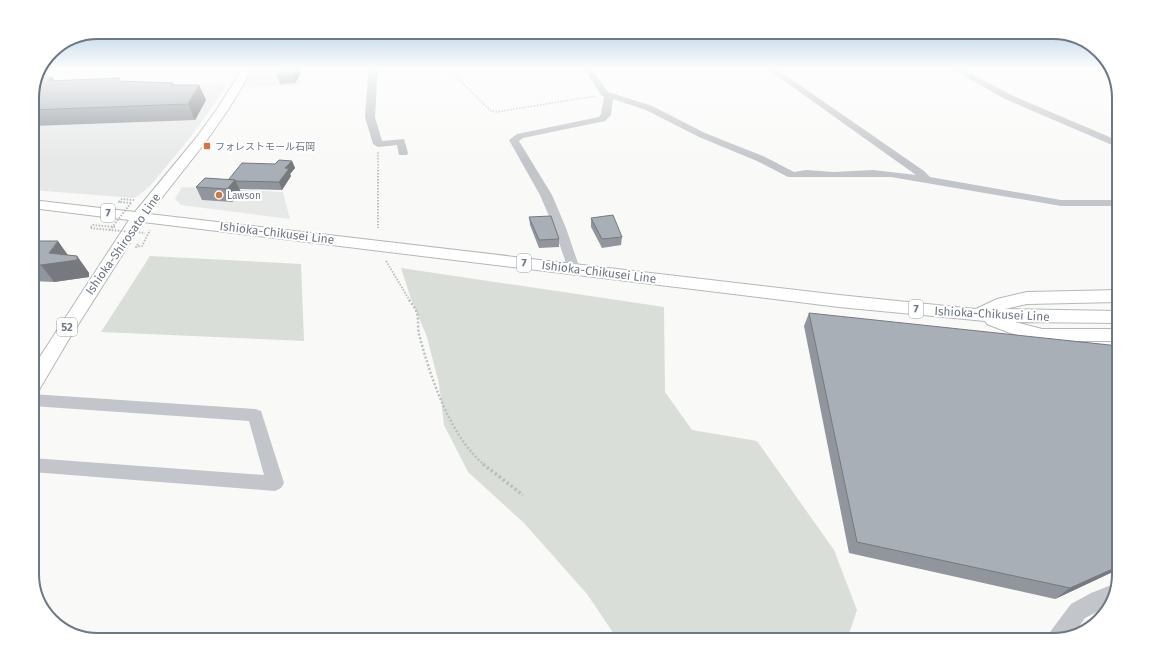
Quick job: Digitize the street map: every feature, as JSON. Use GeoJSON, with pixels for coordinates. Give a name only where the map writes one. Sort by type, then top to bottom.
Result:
{"type":"FeatureCollection","features":[{"type":"Feature","properties":{"kind":"main road","name":"Ishioka-Shirosato Line"},"geometry":{"type":"LineString","coordinates":[[39,373],[63,334],[141,221],[229,99]]}},
{"type":"Feature","properties":{"kind":"main road","name":"Ishioka-Chikusei Line"},"geometry":{"type":"LineString","coordinates":[[39,205],[141,221],[574,269],[839,301],[979,315],[1112,317]]}},
{"type":"Feature","properties":{"kind":"main road"},"geometry":{"type":"LineString","coordinates":[[979,315],[1003,302],[1027,298],[1112,296]]}},
{"type":"Feature","properties":{"kind":"main road"},"geometry":{"type":"LineString","coordinates":[[979,315],[1016,329],[1042,335],[1112,335]]}},
{"type":"Feature","properties":{"kind":"street"},"geometry":{"type":"LineString","coordinates":[[371,99],[370,117],[378,144],[401,141],[403,153]]}},
{"type":"Feature","properties":{"kind":"street"},"geometry":{"type":"LineString","coordinates":[[574,269],[560,228],[546,195],[514,140],[520,136],[602,119],[606,115],[607,99]]}},
{"type":"Feature","properties":{"kind":"street"},"geometry":{"type":"LineString","coordinates":[[621,99],[649,108],[702,135],[755,156],[792,175],[806,173],[834,175],[873,172],[926,179],[1061,204],[1112,203]]}},
{"type":"Feature","properties":{"kind":"street"},"geometry":{"type":"LineString","coordinates":[[815,99],[920,173],[926,179]]}},
{"type":"Feature","properties":{"kind":"street"},"geometry":{"type":"LineString","coordinates":[[1013,99],[1112,142]]}},
{"type":"Feature","properties":{"kind":"street"},"geometry":{"type":"LineString","coordinates":[[39,400],[254,415],[275,483],[39,466]]}},
{"type":"Feature","properties":{"kind":"street"},"geometry":{"type":"LineString","coordinates":[[1062,632],[1078,611],[1107,597]]}},
{"type":"Feature","properties":{"kind":"path"},"geometry":{"type":"LineString","coordinates":[[479,99],[491,111],[496,112],[579,99]]}},
{"type":"Feature","properties":{"kind":"path"},"geometry":{"type":"LineString","coordinates":[[378,144],[378,228]]}},
{"type":"Feature","properties":{"kind":"path"},"geometry":{"type":"LineString","coordinates":[[134,200],[122,199],[119,202],[141,221],[142,237]]}},
{"type":"Feature","properties":{"kind":"path"},"geometry":{"type":"LineString","coordinates":[[115,228],[93,225],[90,228],[110,230],[141,221]]}},
{"type":"Feature","properties":{"kind":"path"},"geometry":{"type":"LineString","coordinates":[[110,230],[141,221]]}},
{"type":"Feature","properties":{"kind":"path"},"geometry":{"type":"LineString","coordinates":[[139,242],[136,247],[142,246],[141,221]]}},
{"type":"Feature","properties":{"kind":"path"},"geometry":{"type":"LineString","coordinates":[[386,261],[417,313],[418,332],[430,374],[453,426],[478,460],[523,495]]}},
{"type":"Feature","properties":{"kind":"shaded area","name":"フォレストモール石岡"},"geometry":{"type":"Polygon","coordinates":[[[39,99],[217,99],[189,139],[151,185],[134,198],[39,191],[39,99]]]}},
{"type":"Feature","properties":{"kind":"shaded area"},"geometry":{"type":"Polygon","coordinates":[[[182,187],[283,192],[290,219],[181,205],[175,199],[182,187]]]}},
{"type":"Feature","properties":{"kind":"shaded area"},"geometry":{"type":"Polygon","coordinates":[[[150,256],[301,264],[304,341],[101,332],[150,256]]]}},
{"type":"Feature","properties":{"kind":"shaded area"},"geometry":{"type":"Polygon","coordinates":[[[401,268],[664,307],[665,392],[692,430],[757,441],[834,550],[857,610],[849,633],[613,633],[587,594],[524,523],[468,472],[444,425],[439,384],[427,337],[411,299],[401,268]]]}},
{"type":"Feature","properties":{"kind":"building"},"geometry":{"type":"Polygon","coordinates":[[[39,99],[191,99],[188,104],[39,110],[39,99]]]}},
{"type":"Feature","properties":{"kind":"building"},"geometry":{"type":"Polygon","coordinates":[[[279,160],[292,161],[285,168],[289,169],[279,182],[236,181],[229,179],[242,163],[275,164],[279,160]]]}},
{"type":"Feature","properties":{"kind":"building"},"geometry":{"type":"Polygon","coordinates":[[[205,178],[235,180],[227,189],[196,187],[205,178]]]}},
{"type":"Feature","properties":{"kind":"building"},"geometry":{"type":"Polygon","coordinates":[[[613,215],[622,237],[602,239],[591,218],[613,215]]]}},
{"type":"Feature","properties":{"kind":"building"},"geometry":{"type":"Polygon","coordinates":[[[551,216],[559,239],[539,240],[529,217],[551,216]]]}},
{"type":"Feature","properties":{"kind":"building"},"geometry":{"type":"Polygon","coordinates":[[[39,241],[58,241],[49,253],[77,256],[77,260],[39,265],[39,241]]]}},
{"type":"Feature","properties":{"kind":"building"},"geometry":{"type":"Polygon","coordinates":[[[809,313],[1112,345],[1112,569],[1070,588],[857,542],[809,313]]]}},
{"type":"Feature","properties":{"kind":"place","name":"フォレストモール石岡"},"geometry":{"type":"Point","coordinates":[207,146]}},
{"type":"Feature","properties":{"kind":"place","name":"Lawson"},"geometry":{"type":"Point","coordinates":[219,195]}}]}
